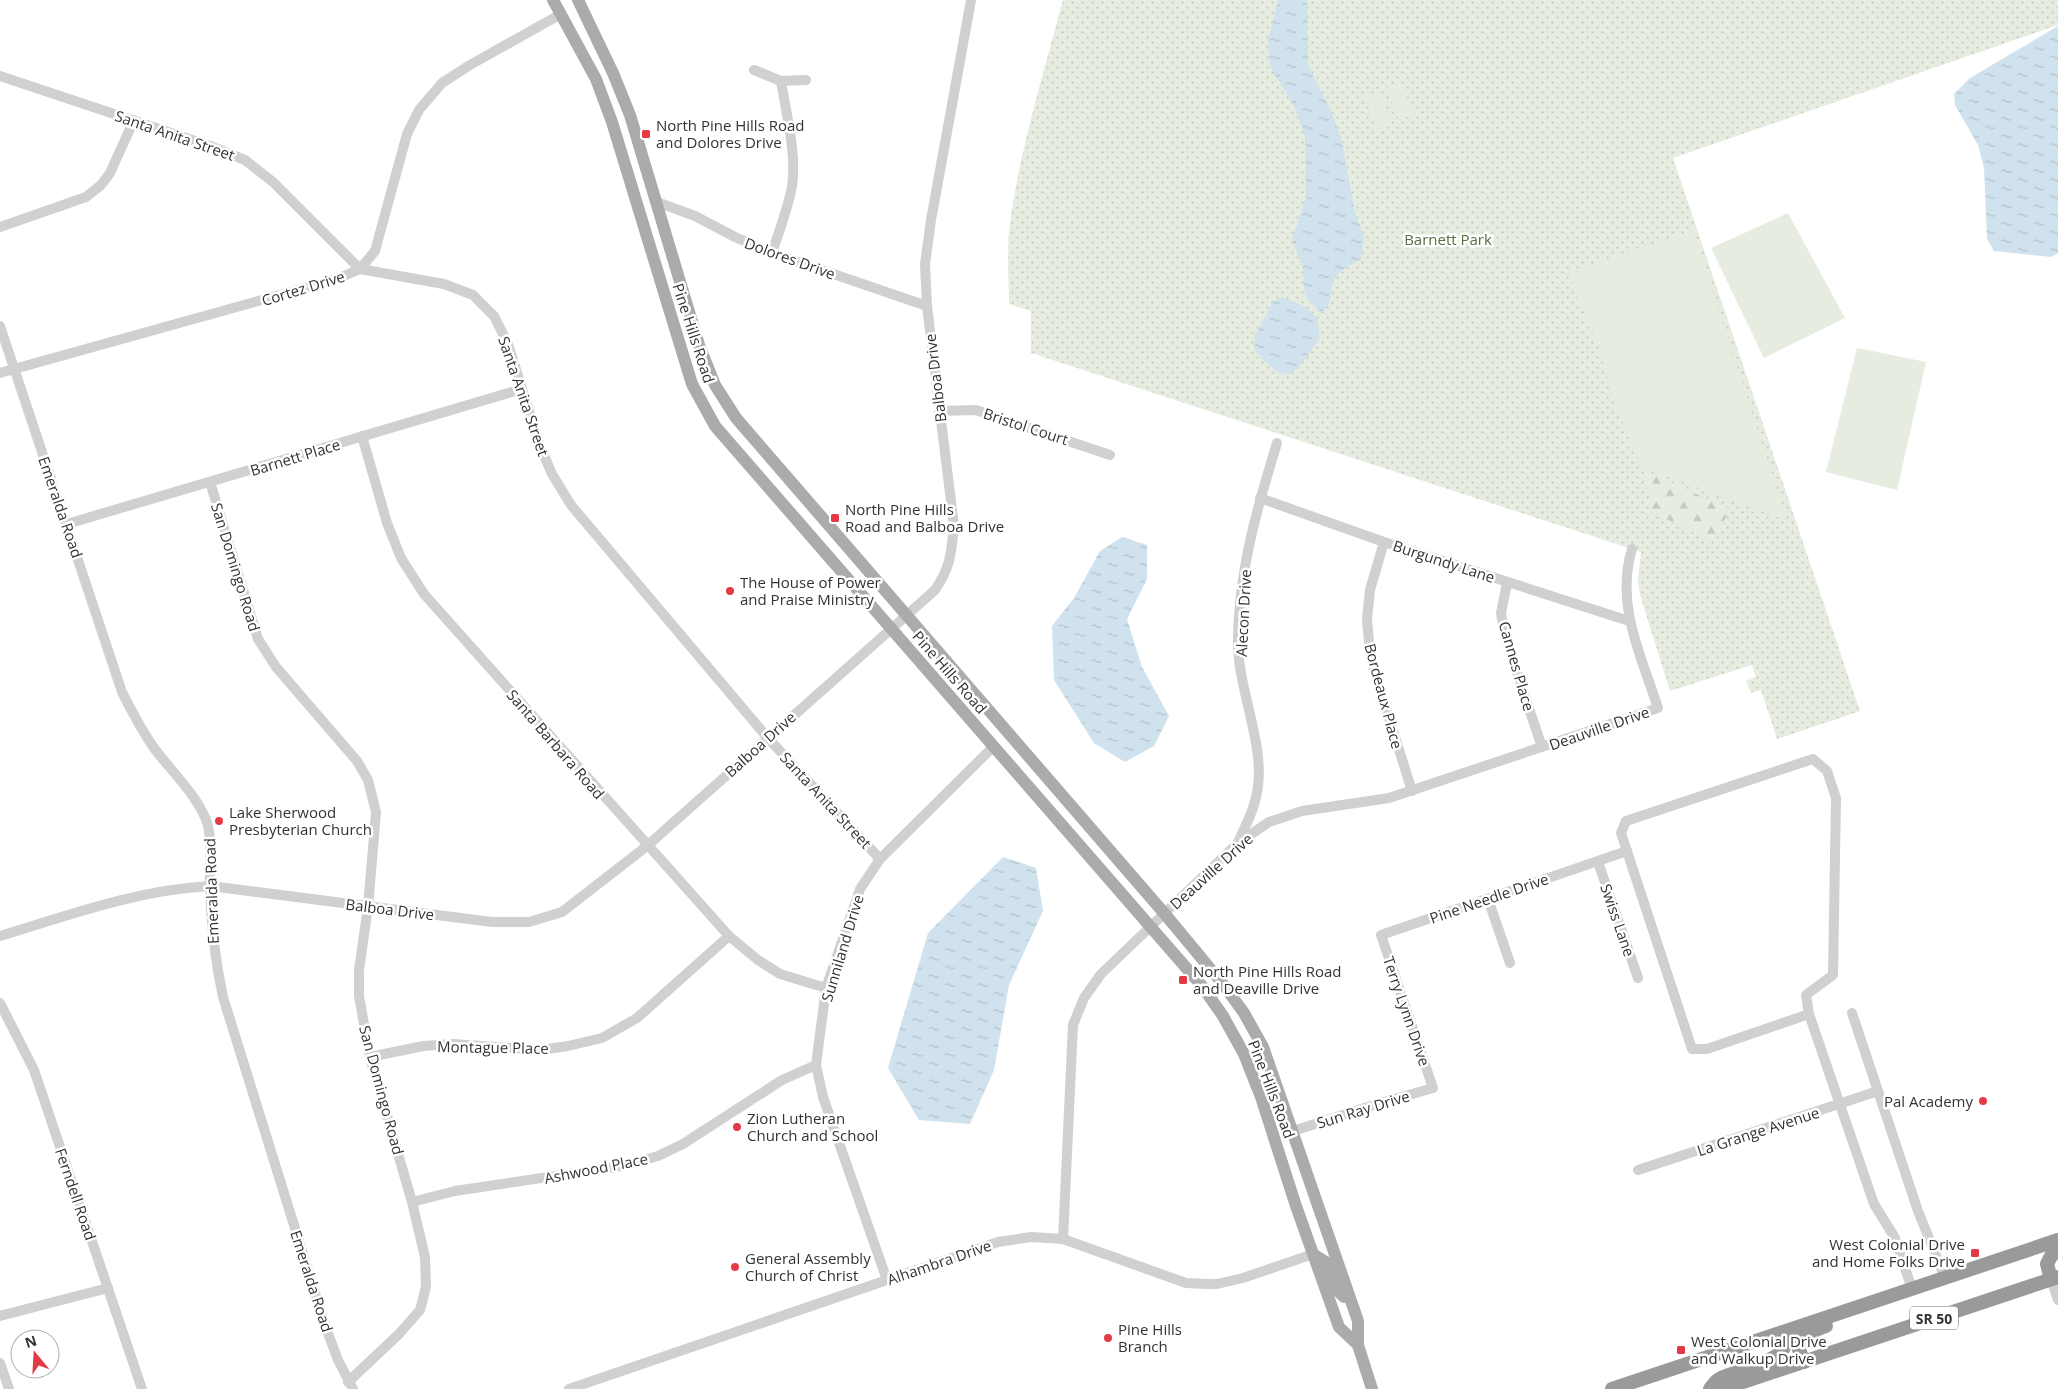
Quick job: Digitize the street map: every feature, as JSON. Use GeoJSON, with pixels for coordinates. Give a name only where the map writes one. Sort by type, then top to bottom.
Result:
{"type":"FeatureCollection","features":[{"type":"Feature","properties":{"kind":"highway","name":"SR 50"},"geometry":{"type":"LineString","coordinates":[[1612,1389],[2058,1240]]}},
{"type":"Feature","properties":{"kind":"highway"},"geometry":{"type":"LineString","coordinates":[[2055,1278],[2047,1264],[2050,1256],[2058,1250]]}},
{"type":"Feature","properties":{"kind":"highway","name":"SR 50"},"geometry":{"type":"LineString","coordinates":[[1722,1389],[2055,1278]]}},
{"type":"Feature","properties":{"kind":"highway"},"geometry":{"type":"LineString","coordinates":[[1804,1362],[1798,1346],[1801,1340],[1816,1330],[1853,1318],[1868,1304]]}},
{"type":"Feature","properties":{"kind":"highway"},"geometry":{"type":"LineString","coordinates":[[1710,1389],[1719,1378],[1750,1368],[1782,1352],[1785,1343],[1782,1333]]}},
{"type":"Feature","properties":{"kind":"main road","name":"Pine Hills Road"},"geometry":{"type":"LineString","coordinates":[[553,0],[596,79],[612,122],[692,384],[715,426],[1202,986],[1223,1016],[1244,1054],[1261,1097],[1339,1328],[1358,1345]]}},
{"type":"Feature","properties":{"kind":"main road","name":"Pine Hills Road"},"geometry":{"type":"LineString","coordinates":[[578,0],[614,73],[633,124],[699,344],[715,385],[736,418],[1164,913],[1223,984],[1244,1013],[1263,1047],[1358,1321],[1358,1345],[1372,1389]]}},
{"type":"Feature","properties":{"kind":"main road"},"geometry":{"type":"LineString","coordinates":[[1313,1254],[1326,1262],[1339,1292],[1352,1304]]}},
{"type":"Feature","properties":{"kind":"street","name":"Balboa Drive"},"geometry":{"type":"LineString","coordinates":[[0,936],[143,894],[183,887],[210,886],[492,922],[530,922],[562,912],[647,846],[935,590],[945,575],[951,561],[954,526],[927,306],[925,264],[931,220],[972,0]]}},
{"type":"Feature","properties":{"kind":"street","name":"Cortez Drive"},"geometry":{"type":"LineString","coordinates":[[0,374],[337,279],[360,269],[375,252],[407,134],[419,110],[442,83],[470,65],[561,14]]}},
{"type":"Feature","properties":{"kind":"street"},"geometry":{"type":"LineString","coordinates":[[754,70],[781,81],[806,80]]}},
{"type":"Feature","properties":{"kind":"street","name":"Santa Anita Street"},"geometry":{"type":"LineString","coordinates":[[0,76],[134,120],[246,160],[273,182],[360,269],[444,284],[473,295],[494,316],[508,344],[549,467],[571,505],[768,737],[880,859]]}},
{"type":"Feature","properties":{"kind":"street"},"geometry":{"type":"LineString","coordinates":[[772,253],[792,184],[789,137],[781,81]]}},
{"type":"Feature","properties":{"kind":"street"},"geometry":{"type":"LineString","coordinates":[[0,227],[86,198],[101,185],[110,173],[134,120]]}},
{"type":"Feature","properties":{"kind":"street","name":"Dolores Drive"},"geometry":{"type":"LineString","coordinates":[[657,202],[695,216],[735,237],[772,253],[927,306]]}},
{"type":"Feature","properties":{"kind":"street","name":"Emeralda Road"},"geometry":{"type":"LineString","coordinates":[[0,326],[122,692],[154,749],[198,805],[208,825],[211,844],[210,886],[214,959],[223,996],[326,1328],[351,1386]]}},
{"type":"Feature","properties":{"kind":"street","name":"Barnett Place"},"geometry":{"type":"LineString","coordinates":[[67,524],[522,389]]}},
{"type":"Feature","properties":{"kind":"street","name":"Bristol Court"},"geometry":{"type":"LineString","coordinates":[[939,411],[976,410],[1110,455]]}},
{"type":"Feature","properties":{"kind":"street","name":"Santa Barbara Road"},"geometry":{"type":"LineString","coordinates":[[362,436],[387,523],[401,558],[424,594],[729,936],[758,960],[780,974],[826,988]]}},
{"type":"Feature","properties":{"kind":"street","name":"Alecon Drive"},"geometry":{"type":"LineString","coordinates":[[1238,843],[1256,797],[1259,765],[1242,681],[1238,645],[1240,603],[1245,563],[1260,498],[1277,443]]}},
{"type":"Feature","properties":{"kind":"street","name":"San Domingo Road"},"geometry":{"type":"LineString","coordinates":[[210,482],[258,639],[276,667],[343,744],[368,780],[376,812],[368,907],[359,979],[360,996],[370,1057],[412,1202],[425,1257],[426,1287],[420,1310],[351,1386]]}},
{"type":"Feature","properties":{"kind":"street","name":"Burgundy Lane"},"geometry":{"type":"LineString","coordinates":[[1260,498],[1384,542],[1629,621]]}},
{"type":"Feature","properties":{"kind":"street","name":"Bordeaux Place"},"geometry":{"type":"LineString","coordinates":[[1384,542],[1370,590],[1367,619],[1369,642],[1372,664],[1412,790]]}},
{"type":"Feature","properties":{"kind":"street"},"geometry":{"type":"LineString","coordinates":[[1629,621],[1625,591],[1626,567],[1632,549]]}},
{"type":"Feature","properties":{"kind":"street","name":"Cannes Place"},"geometry":{"type":"LineString","coordinates":[[1508,583],[1502,614],[1505,637],[1542,747]]}},
{"type":"Feature","properties":{"kind":"street","name":"Deauville Drive"},"geometry":{"type":"LineString","coordinates":[[1063,1239],[1074,1025],[1084,998],[1102,974],[1238,843],[1269,822],[1302,811],[1389,798],[1658,708],[1629,621]]}},
{"type":"Feature","properties":{"kind":"street","name":"Sunniland Drive"},"geometry":{"type":"LineString","coordinates":[[887,1280],[823,1097],[816,1065],[826,988],[860,888],[880,859],[993,747]]}},
{"type":"Feature","properties":{"kind":"street"},"geometry":{"type":"LineString","coordinates":[[1809,1014],[1707,1049],[1692,1049],[1621,833],[1626,821],[1813,758],[1827,771],[1836,798],[1833,975],[1806,995],[1809,1014],[1874,1204],[1895,1238],[1912,1289]]}},
{"type":"Feature","properties":{"kind":"street","name":"Pine Needle Drive"},"geometry":{"type":"LineString","coordinates":[[1381,935],[1627,851]]}},
{"type":"Feature","properties":{"kind":"street","name":"Swiss Lane"},"geometry":{"type":"LineString","coordinates":[[1598,862],[1638,978]]}},
{"type":"Feature","properties":{"kind":"street"},"geometry":{"type":"LineString","coordinates":[[1488,899],[1510,963]]}},
{"type":"Feature","properties":{"kind":"street","name":"Terry Lynn Drive"},"geometry":{"type":"LineString","coordinates":[[1381,935],[1433,1088]]}},
{"type":"Feature","properties":{"kind":"street","name":"Montague Place"},"geometry":{"type":"LineString","coordinates":[[370,1057],[424,1046],[454,1044],[540,1050],[602,1038],[637,1018],[729,936]]}},
{"type":"Feature","properties":{"kind":"street","name":"Ferndell Road"},"geometry":{"type":"LineString","coordinates":[[0,1003],[34,1070],[142,1389]]}},
{"type":"Feature","properties":{"kind":"street"},"geometry":{"type":"LineString","coordinates":[[1852,1013],[1918,1211],[1945,1278]]}},
{"type":"Feature","properties":{"kind":"street","name":"Ashwood Place"},"geometry":{"type":"LineString","coordinates":[[412,1202],[455,1191],[622,1166],[658,1156],[683,1144],[782,1080],[816,1065]]}},
{"type":"Feature","properties":{"kind":"street","name":"Sun Ray Drive"},"geometry":{"type":"LineString","coordinates":[[1293,1131],[1374,1104],[1433,1088]]}},
{"type":"Feature","properties":{"kind":"street","name":"La Grange Avenue"},"geometry":{"type":"LineString","coordinates":[[1638,1170],[1878,1091]]}},
{"type":"Feature","properties":{"kind":"street","name":"Alhambra Drive"},"geometry":{"type":"LineString","coordinates":[[569,1389],[998,1242],[1031,1237],[1063,1239],[1186,1283],[1208,1284],[1217,1284],[1243,1278],[1313,1254]]}},
{"type":"Feature","properties":{"kind":"street"},"geometry":{"type":"LineString","coordinates":[[2055,1278],[2058,1300]]}},
{"type":"Feature","properties":{"kind":"street"},"geometry":{"type":"LineString","coordinates":[[0,1316],[108,1288]]}},
{"type":"Feature","properties":{"kind":"street"},"geometry":{"type":"LineString","coordinates":[[0,1363],[9,1389]]}},
{"type":"Feature","properties":{"kind":"green space","name":"Barnett Park"},"geometry":{"type":"Polygon","coordinates":[[[1063,0],[2058,0],[2058,25],[1673,158],[1860,711],[1777,739],[1761,690],[1751,693],[1746,681],[1756,677],[1752,665],[1670,691],[1640,595],[1638,580],[1641,552],[1031,353],[1031,311],[1009,304],[1009,227],[1027,134],[1063,0]]]}},
{"type":"Feature","properties":{"kind":"green space"},"geometry":{"type":"Polygon","coordinates":[[[1401,82],[1414,114],[1399,120],[1386,88],[1401,82]]]}},
{"type":"Feature","properties":{"kind":"green space"},"geometry":{"type":"Polygon","coordinates":[[[1379,91],[1392,123],[1377,129],[1365,97],[1379,91]]]}},
{"type":"Feature","properties":{"kind":"green space"},"geometry":{"type":"Polygon","coordinates":[[[1788,213],[1845,318],[1764,358],[1711,248],[1788,213]]]}},
{"type":"Feature","properties":{"kind":"green space"},"geometry":{"type":"Polygon","coordinates":[[[1693,231],[1787,520],[1641,467],[1615,404],[1600,351],[1568,272],[1693,231]]]}},
{"type":"Feature","properties":{"kind":"green space"},"geometry":{"type":"Polygon","coordinates":[[[1857,348],[1926,362],[1897,490],[1826,472],[1857,348]]]}},
{"type":"Feature","properties":{"kind":"green space"},"geometry":{"type":"Polygon","coordinates":[[[1649,473],[1730,509],[1713,541],[1651,512],[1650,494],[1641,475],[1649,473]]]}},
{"type":"Feature","properties":{"kind":"water"},"geometry":{"type":"Polygon","coordinates":[[[1278,0],[1307,0],[1308,64],[1341,137],[1355,212],[1364,237],[1361,259],[1346,268],[1334,279],[1330,300],[1326,309],[1321,313],[1306,298],[1303,269],[1292,238],[1306,198],[1305,136],[1293,104],[1270,67],[1268,40],[1278,0]]]}},
{"type":"Feature","properties":{"kind":"water"},"geometry":{"type":"Polygon","coordinates":[[[2058,26],[2058,253],[2051,257],[1994,251],[1987,239],[1984,168],[1978,145],[1955,105],[1954,94],[1970,78],[2058,26]]]}},
{"type":"Feature","properties":{"kind":"water"},"geometry":{"type":"Polygon","coordinates":[[[1283,297],[1304,306],[1317,318],[1320,338],[1296,369],[1290,373],[1283,374],[1275,370],[1254,349],[1255,335],[1273,302],[1283,297]]]}},
{"type":"Feature","properties":{"kind":"water"},"geometry":{"type":"Polygon","coordinates":[[[1122,537],[1147,545],[1147,579],[1127,619],[1142,667],[1169,716],[1154,746],[1125,762],[1094,743],[1054,680],[1052,626],[1074,598],[1100,551],[1122,537]]]}},
{"type":"Feature","properties":{"kind":"water"},"geometry":{"type":"Polygon","coordinates":[[[1003,857],[1036,868],[1043,911],[1009,985],[994,1070],[970,1124],[919,1120],[888,1068],[928,933],[1003,857]]]}},
{"type":"Feature","properties":{"kind":"place","name":"North Pine Hills Road and Dolores Drive"},"geometry":{"type":"Point","coordinates":[646,134]}},
{"type":"Feature","properties":{"kind":"place","name":"North Pine Hills Road and Balboa Drive"},"geometry":{"type":"Point","coordinates":[835,518]}},
{"type":"Feature","properties":{"kind":"place","name":"The House of Power and Praise Ministry"},"geometry":{"type":"Point","coordinates":[730,591]}},
{"type":"Feature","properties":{"kind":"place","name":"Lake Sherwood Presbyterian Church"},"geometry":{"type":"Point","coordinates":[219,821]}},
{"type":"Feature","properties":{"kind":"place","name":"North Pine Hills Road and Deaville Drive"},"geometry":{"type":"Point","coordinates":[1183,980]}},
{"type":"Feature","properties":{"kind":"place","name":"Pal Academy"},"geometry":{"type":"Point","coordinates":[1983,1101]}},
{"type":"Feature","properties":{"kind":"place","name":"Zion Lutheran Church and School"},"geometry":{"type":"Point","coordinates":[737,1127]}},
{"type":"Feature","properties":{"kind":"place","name":"West Colonial Drive and Home Folks Drive"},"geometry":{"type":"Point","coordinates":[1975,1253]}},
{"type":"Feature","properties":{"kind":"place","name":"General Assembly Church of Christ"},"geometry":{"type":"Point","coordinates":[735,1267]}},
{"type":"Feature","properties":{"kind":"place","name":"Pine Hills Branch"},"geometry":{"type":"Point","coordinates":[1108,1338]}},
{"type":"Feature","properties":{"kind":"place","name":"West Colonial Drive and Walkup Drive"},"geometry":{"type":"Point","coordinates":[1681,1350]}}]}
